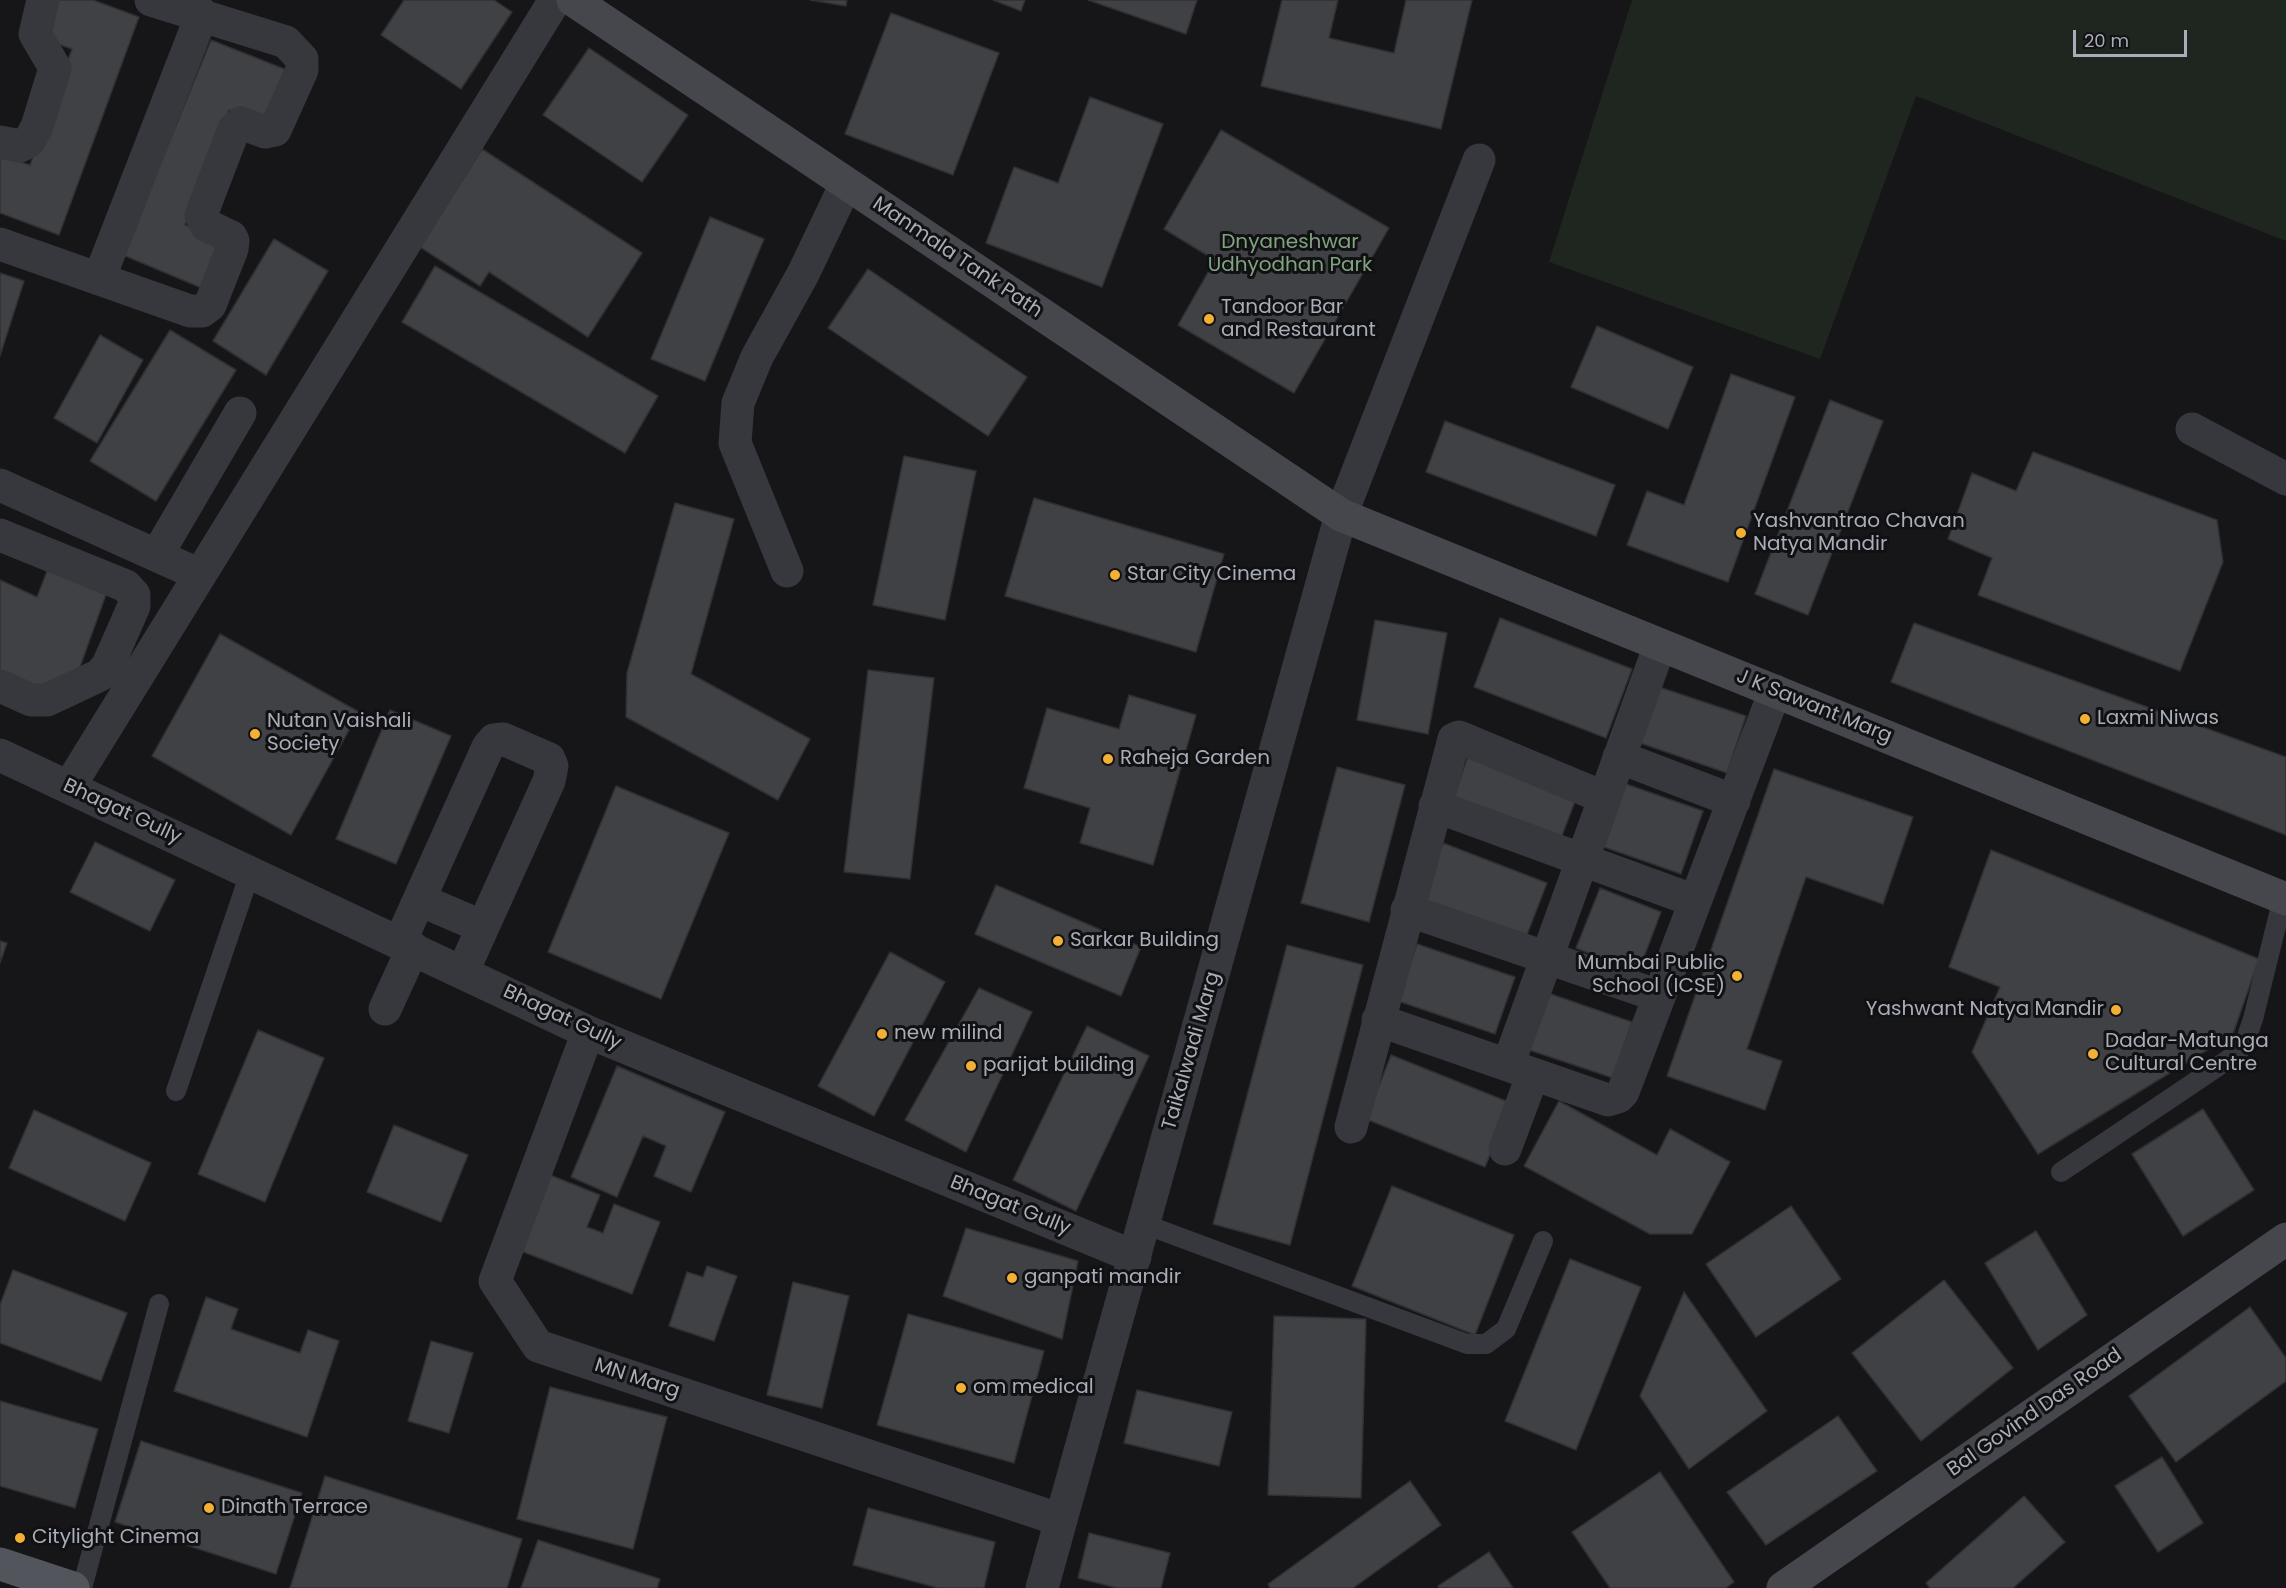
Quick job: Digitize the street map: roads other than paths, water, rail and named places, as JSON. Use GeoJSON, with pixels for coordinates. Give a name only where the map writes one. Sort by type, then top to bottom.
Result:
{"type":"FeatureCollection","features":[{"type":"Feature","properties":{"kind":"main road"},"geometry":{"type":"LineString","coordinates":[[0,1564],[73,1588]]}},
{"type":"Feature","properties":{"kind":"street"},"geometry":{"type":"LineString","coordinates":[[0,142],[21,146],[29,141],[37,127],[55,69],[35,34],[43,0]]}},
{"type":"Feature","properties":{"kind":"street"},"geometry":{"type":"LineString","coordinates":[[0,244],[190,311],[202,311],[210,305],[233,241],[231,237],[206,225],[201,215],[234,129],[241,123],[265,132],[275,129],[302,70],[302,59],[286,42],[151,0]]}},
{"type":"Feature","properties":{"kind":"street"},"geometry":{"type":"LineString","coordinates":[[69,787],[555,0]]}},
{"type":"Feature","properties":{"kind":"street","name":"Manmala Tank Path"},"geometry":{"type":"LineString","coordinates":[[573,0],[1341,515]]}},
{"type":"Feature","properties":{"kind":"street"},"geometry":{"type":"LineString","coordinates":[[99,279],[202,14]]}},
{"type":"Feature","properties":{"kind":"street","name":"Taikalwadi Marg"},"geometry":{"type":"LineString","coordinates":[[1042,1588],[1341,515],[1479,160]]}},
{"type":"Feature","properties":{"kind":"street"},"geometry":{"type":"LineString","coordinates":[[787,572],[735,443],[738,403],[757,357],[803,274],[846,184]]}},
{"type":"Feature","properties":{"kind":"street"},"geometry":{"type":"LineString","coordinates":[[157,555],[232,409],[286,436]]}},
{"type":"Feature","properties":{"kind":"street"},"geometry":{"type":"LineString","coordinates":[[2192,429],[2286,479]]}},
{"type":"Feature","properties":{"kind":"street"},"geometry":{"type":"LineString","coordinates":[[0,485],[200,575]]}},
{"type":"Feature","properties":{"kind":"street","name":"J K Sawant Marg"},"geometry":{"type":"LineString","coordinates":[[1341,515],[2284,898]]}},
{"type":"Feature","properties":{"kind":"street"},"geometry":{"type":"LineString","coordinates":[[0,536],[126,586],[134,595],[134,606],[108,665],[100,675],[47,700],[32,700],[0,686]]}},
{"type":"Feature","properties":{"kind":"street"},"geometry":{"type":"LineString","coordinates":[[1505,1149],[1547,958],[1660,645]]}},
{"type":"Feature","properties":{"kind":"street"},"geometry":{"type":"LineString","coordinates":[[1378,1020],[1613,1100],[1623,1092],[1775,691]]}},
{"type":"Feature","properties":{"kind":"street"},"geometry":{"type":"LineString","coordinates":[[1351,1127],[1450,747],[1454,739],[1459,737],[1605,798]]}},
{"type":"Feature","properties":{"kind":"street"},"geometry":{"type":"LineString","coordinates":[[385,1009],[420,900],[488,747],[494,740],[503,739],[549,759],[552,766],[549,781],[463,971]]}},
{"type":"Feature","properties":{"kind":"street","name":"Bhagat Gully"},"geometry":{"type":"LineString","coordinates":[[0,755],[463,971],[588,1032],[1135,1257]]}},
{"type":"Feature","properties":{"kind":"street"},"geometry":{"type":"LineString","coordinates":[[1619,758],[1734,801]]}},
{"type":"Feature","properties":{"kind":"street"},"geometry":{"type":"LineString","coordinates":[[1435,806],[1695,902]]}},
{"type":"Feature","properties":{"kind":"street"},"geometry":{"type":"LineString","coordinates":[[420,900],[483,927]]}},
{"type":"Feature","properties":{"kind":"street"},"geometry":{"type":"LineString","coordinates":[[1407,910],[1659,996]]}},
{"type":"Feature","properties":{"kind":"street","name":"MN Marg"},"geometry":{"type":"LineString","coordinates":[[588,1032],[495,1281],[538,1346],[1061,1520]]}},
{"type":"Feature","properties":{"kind":"street","name":"Bal Govind Das Road"},"geometry":{"type":"LineString","coordinates":[[1783,1588],[2286,1239]]}},
{"type":"Feature","properties":{"kind":"lane"},"geometry":{"type":"LineString","coordinates":[[176,1091],[250,873]]}},
{"type":"Feature","properties":{"kind":"lane"},"geometry":{"type":"LineString","coordinates":[[2061,1172],[2235,1054],[2244,1045],[2253,1019],[2284,898]]}},
{"type":"Feature","properties":{"kind":"lane"},"geometry":{"type":"LineString","coordinates":[[1143,1224],[1467,1344],[1486,1344],[1506,1329],[1543,1241]]}},
{"type":"Feature","properties":{"kind":"lane"},"geometry":{"type":"LineString","coordinates":[[82,1588],[159,1304]]}},
{"type":"Feature","properties":{"kind":"place","name":"Tandoor Bar and Restaurant"},"geometry":{"type":"Point","coordinates":[1209,319]}},
{"type":"Feature","properties":{"kind":"place","name":"Yashvantrao Chavan Natya Mandir"},"geometry":{"type":"Point","coordinates":[1741,533]}},
{"type":"Feature","properties":{"kind":"place","name":"Star City Cinema"},"geometry":{"type":"Point","coordinates":[1115,575]}},
{"type":"Feature","properties":{"kind":"place","name":"Laxmi Niwas"},"geometry":{"type":"Point","coordinates":[2085,719]}},
{"type":"Feature","properties":{"kind":"place","name":"Nutan Vaishali Society"},"geometry":{"type":"Point","coordinates":[255,734]}},
{"type":"Feature","properties":{"kind":"place","name":"Raheja Garden"},"geometry":{"type":"Point","coordinates":[1108,759]}},
{"type":"Feature","properties":{"kind":"place","name":"Sarkar Building"},"geometry":{"type":"Point","coordinates":[1058,941]}},
{"type":"Feature","properties":{"kind":"place","name":"Mumbai Public School (ICSE)"},"geometry":{"type":"Point","coordinates":[1737,976]}},
{"type":"Feature","properties":{"kind":"place","name":"Yashwant Natya Mandir"},"geometry":{"type":"Point","coordinates":[2116,1010]}},
{"type":"Feature","properties":{"kind":"place","name":"new milind"},"geometry":{"type":"Point","coordinates":[882,1034]}},
{"type":"Feature","properties":{"kind":"place","name":"Dadar-Matunga Cultural Centre"},"geometry":{"type":"Point","coordinates":[2093,1054]}},
{"type":"Feature","properties":{"kind":"place","name":"parijat building"},"geometry":{"type":"Point","coordinates":[971,1066]}},
{"type":"Feature","properties":{"kind":"place","name":"ganpati mandir"},"geometry":{"type":"Point","coordinates":[1012,1278]}},
{"type":"Feature","properties":{"kind":"place","name":"om medical"},"geometry":{"type":"Point","coordinates":[961,1388]}},
{"type":"Feature","properties":{"kind":"place","name":"Dinath Terrace"},"geometry":{"type":"Point","coordinates":[209,1508]}},
{"type":"Feature","properties":{"kind":"place","name":"Citylight Cinema"},"geometry":{"type":"Point","coordinates":[20,1538]}},
{"type":"Feature","properties":{"kind":"park label","name":"Dnyaneshwar Udhyodhan Park"},"geometry":{"type":"Point","coordinates":[1290,254]}}]}
